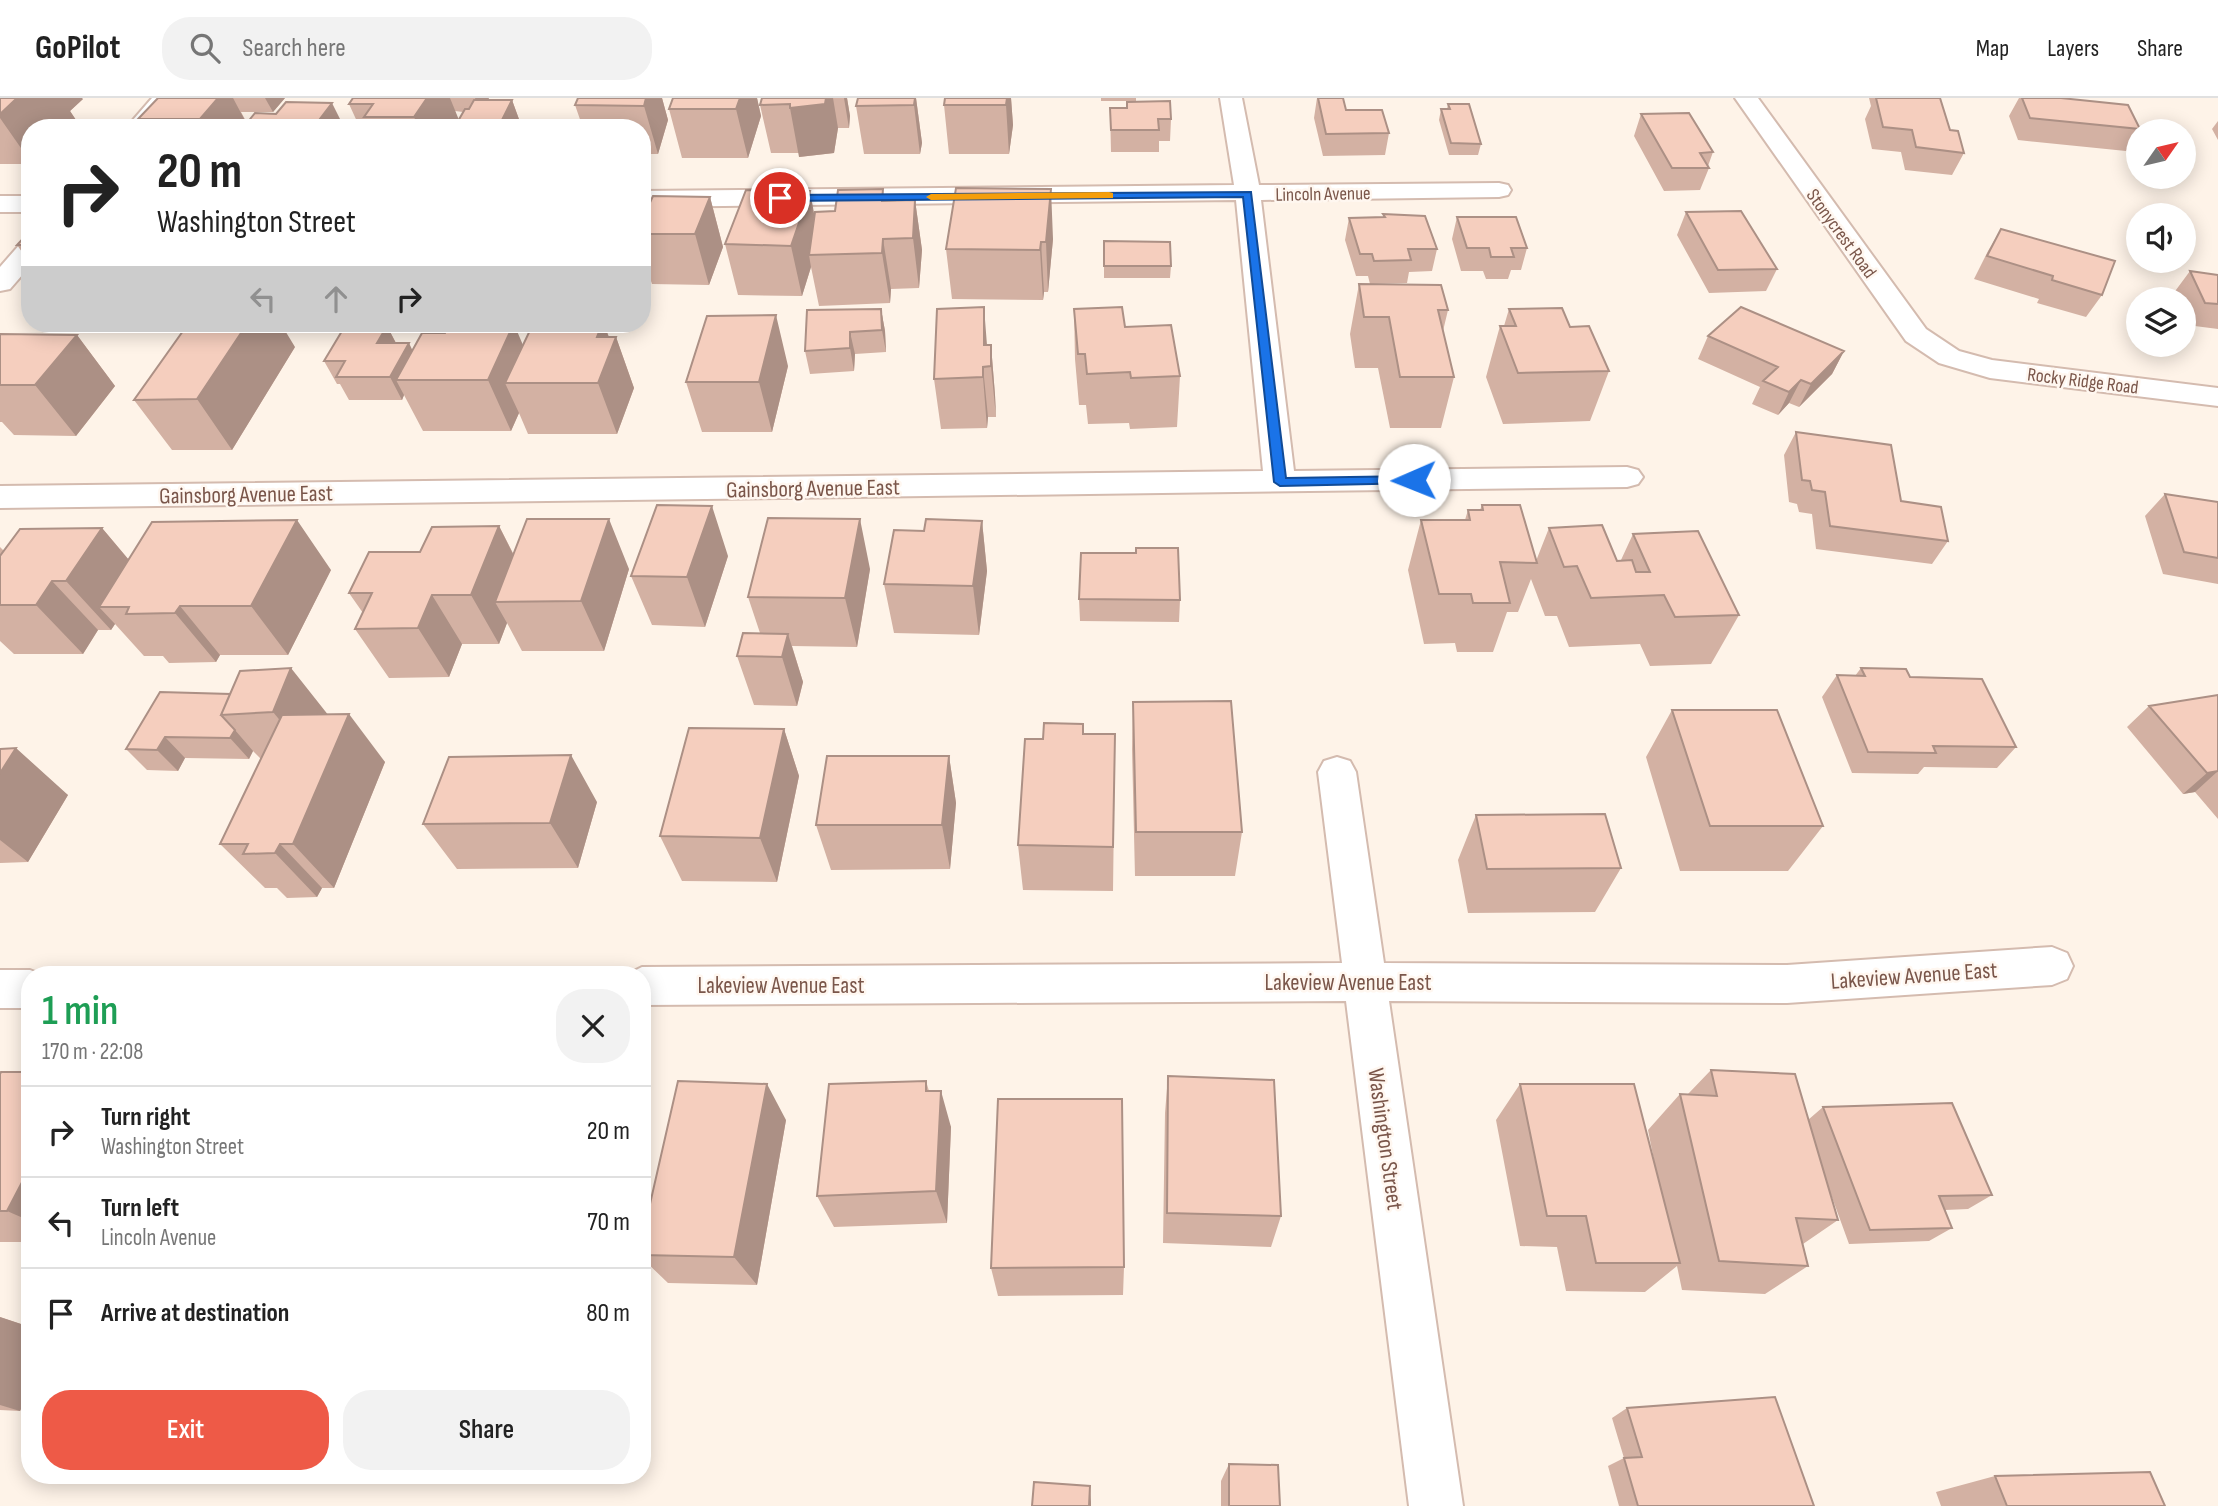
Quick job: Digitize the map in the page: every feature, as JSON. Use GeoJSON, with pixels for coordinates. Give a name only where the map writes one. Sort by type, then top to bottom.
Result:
{"type":"FeatureCollection","features":[{"type":"Feature","properties":{"kind":"street"},"geometry":{"type":"LineString","coordinates":[[146,119],[165,98]]}},
{"type":"Feature","properties":{"kind":"street"},"geometry":{"type":"LineString","coordinates":[[1231,98],[1248,194],[1280,482]]}},
{"type":"Feature","properties":{"kind":"street","name":"Stonycrest Road"},"geometry":{"type":"LineString","coordinates":[[1746,98],[1916,335],[1949,357]]}},
{"type":"Feature","properties":{"kind":"street","name":"Lincoln Avenue"},"geometry":{"type":"LineString","coordinates":[[651,199],[1499,190]]}},
{"type":"Feature","properties":{"kind":"street"},"geometry":{"type":"LineString","coordinates":[[0,204],[21,204]]}},
{"type":"Feature","properties":{"kind":"street"},"geometry":{"type":"LineString","coordinates":[[0,283],[21,259]]}},
{"type":"Feature","properties":{"kind":"street","name":"Rocky Ridge Road"},"geometry":{"type":"LineString","coordinates":[[1949,357],[1990,369],[2218,397]]}},
{"type":"Feature","properties":{"kind":"street","name":"Gainsborg Avenue East"},"geometry":{"type":"LineString","coordinates":[[0,497],[1627,477]]}},
{"type":"Feature","properties":{"kind":"street","name":"Washington Street"},"geometry":{"type":"LineString","coordinates":[[1336,772],[1436,1506]]}},
{"type":"Feature","properties":{"kind":"street","name":"Lakeview Avenue East"},"geometry":{"type":"LineString","coordinates":[[651,986],[1364,982],[1787,984],[2052,966]]}},
{"type":"Feature","properties":{"kind":"street"},"geometry":{"type":"LineString","coordinates":[[0,989],[21,989]]}},
{"type":"Feature","properties":{"kind":"building"},"geometry":{"type":"Polygon","coordinates":[[[0,98],[17,98],[0,114],[0,98]]]}},
{"type":"Feature","properties":{"kind":"building"},"geometry":{"type":"Polygon","coordinates":[[[158,98],[218,98],[200,119],[138,119],[158,98]]]}},
{"type":"Feature","properties":{"kind":"building"},"geometry":{"type":"Polygon","coordinates":[[[353,98],[427,98],[414,117],[364,117],[373,104],[349,104],[353,98]]]}},
{"type":"Feature","properties":{"kind":"building"},"geometry":{"type":"Polygon","coordinates":[[[578,98],[646,98],[644,106],[575,105],[578,98]]]}},
{"type":"Feature","properties":{"kind":"building"},"geometry":{"type":"Polygon","coordinates":[[[673,98],[740,98],[736,109],[669,109],[673,98]]]}},
{"type":"Feature","properties":{"kind":"building"},"geometry":{"type":"Polygon","coordinates":[[[762,98],[826,98],[825,104],[790,108],[790,104],[760,105],[762,98]]]}},
{"type":"Feature","properties":{"kind":"building"},"geometry":{"type":"Polygon","coordinates":[[[858,98],[915,98],[914,105],[856,106],[858,98]]]}},
{"type":"Feature","properties":{"kind":"building"},"geometry":{"type":"Polygon","coordinates":[[[945,98],[1007,98],[1006,105],[944,105],[945,98]]]}},
{"type":"Feature","properties":{"kind":"building"},"geometry":{"type":"Polygon","coordinates":[[[1318,98],[1343,98],[1346,110],[1382,110],[1389,133],[1326,134],[1318,98]]]}},
{"type":"Feature","properties":{"kind":"building"},"geometry":{"type":"Polygon","coordinates":[[[1876,98],[1940,98],[1950,130],[1958,131],[1964,153],[1916,147],[1912,130],[1883,127],[1876,98]]]}},
{"type":"Feature","properties":{"kind":"building"},"geometry":{"type":"Polygon","coordinates":[[[2022,98],[2061,98],[2128,105],[2135,119],[2126,119],[2126,128],[2030,118],[2022,98]]]}},
{"type":"Feature","properties":{"kind":"building"},"geometry":{"type":"Polygon","coordinates":[[[474,100],[512,100],[502,119],[459,119],[465,109],[469,109],[474,100]]]}},
{"type":"Feature","properties":{"kind":"building"},"geometry":{"type":"Polygon","coordinates":[[[1170,101],[1171,119],[1158,119],[1159,130],[1111,130],[1110,108],[1127,108],[1127,102],[1170,101]]]}},
{"type":"Feature","properties":{"kind":"building"},"geometry":{"type":"Polygon","coordinates":[[[286,102],[332,103],[320,119],[250,119],[255,113],[276,114],[286,102]]]}},
{"type":"Feature","properties":{"kind":"building"},"geometry":{"type":"Polygon","coordinates":[[[1448,104],[1469,104],[1481,144],[1451,143],[1441,109],[1450,109],[1448,104]]]}},
{"type":"Feature","properties":{"kind":"building"},"geometry":{"type":"Polygon","coordinates":[[[1689,113],[1713,152],[1700,153],[1709,168],[1672,168],[1641,114],[1689,113]]]}},
{"type":"Feature","properties":{"kind":"building"},"geometry":{"type":"Polygon","coordinates":[[[956,188],[1051,189],[1046,242],[1041,242],[1040,250],[946,249],[956,188]]]}},
{"type":"Feature","properties":{"kind":"building"},"geometry":{"type":"Polygon","coordinates":[[[883,189],[882,201],[915,200],[913,238],[883,239],[882,253],[809,255],[815,212],[835,211],[838,190],[883,189]]]}},
{"type":"Feature","properties":{"kind":"building"},"geometry":{"type":"Polygon","coordinates":[[[746,190],[810,191],[791,246],[725,244],[746,190]]]}},
{"type":"Feature","properties":{"kind":"building"},"geometry":{"type":"Polygon","coordinates":[[[653,196],[710,197],[695,234],[651,234],[653,196]]]}},
{"type":"Feature","properties":{"kind":"building"},"geometry":{"type":"Polygon","coordinates":[[[1741,211],[1777,269],[1718,270],[1686,212],[1741,211]]]}},
{"type":"Feature","properties":{"kind":"building"},"geometry":{"type":"Polygon","coordinates":[[[1383,214],[1425,216],[1437,249],[1408,249],[1411,260],[1374,261],[1372,254],[1360,254],[1349,218],[1385,217],[1383,214]]]}},
{"type":"Feature","properties":{"kind":"building"},"geometry":{"type":"Polygon","coordinates":[[[1457,217],[1516,217],[1527,248],[1511,248],[1514,257],[1491,257],[1489,248],[1467,248],[1457,217]]]}},
{"type":"Feature","properties":{"kind":"building"},"geometry":{"type":"Polygon","coordinates":[[[2001,229],[2115,261],[2102,295],[2052,280],[2053,276],[1987,256],[2001,229]]]}},
{"type":"Feature","properties":{"kind":"building"},"geometry":{"type":"Polygon","coordinates":[[[1104,241],[1170,242],[1171,266],[1104,266],[1104,241]]]}},
{"type":"Feature","properties":{"kind":"building"},"geometry":{"type":"Polygon","coordinates":[[[2191,273],[2218,275],[2218,304],[2205,303],[2191,273]]]}},
{"type":"Feature","properties":{"kind":"building"},"geometry":{"type":"Polygon","coordinates":[[[1359,284],[1441,285],[1448,310],[1438,310],[1454,377],[1400,377],[1389,317],[1364,317],[1359,284]]]}},
{"type":"Feature","properties":{"kind":"building"},"geometry":{"type":"Polygon","coordinates":[[[984,307],[984,345],[991,345],[991,366],[983,367],[983,377],[934,379],[937,309],[984,307]]]}},
{"type":"Feature","properties":{"kind":"building"},"geometry":{"type":"Polygon","coordinates":[[[1122,307],[1125,327],[1171,325],[1180,376],[1131,378],[1130,372],[1087,374],[1085,354],[1078,354],[1074,309],[1122,307]]]}},
{"type":"Feature","properties":{"kind":"building"},"geometry":{"type":"Polygon","coordinates":[[[1741,307],[1844,351],[1811,384],[1801,380],[1789,392],[1763,381],[1778,367],[1708,336],[1741,307]]]}},
{"type":"Feature","properties":{"kind":"building"},"geometry":{"type":"Polygon","coordinates":[[[1562,308],[1570,327],[1589,326],[1609,371],[1518,373],[1500,326],[1516,326],[1509,309],[1562,308]]]}},
{"type":"Feature","properties":{"kind":"building"},"geometry":{"type":"Polygon","coordinates":[[[881,309],[882,330],[850,332],[850,348],[805,351],[807,310],[881,309]]]}},
{"type":"Feature","properties":{"kind":"building"},"geometry":{"type":"Polygon","coordinates":[[[776,315],[759,382],[686,382],[707,316],[776,315]]]}},
{"type":"Feature","properties":{"kind":"building"},"geometry":{"type":"Polygon","coordinates":[[[182,333],[241,333],[197,399],[134,400],[182,333]]]}},
{"type":"Feature","properties":{"kind":"building"},"geometry":{"type":"Polygon","coordinates":[[[341,333],[383,333],[377,343],[409,343],[390,377],[336,377],[345,361],[324,361],[341,333]]]}},
{"type":"Feature","properties":{"kind":"building"},"geometry":{"type":"Polygon","coordinates":[[[422,333],[510,333],[488,380],[396,380],[422,333]]]}},
{"type":"Feature","properties":{"kind":"building"},"geometry":{"type":"Polygon","coordinates":[[[529,333],[599,333],[597,337],[616,337],[598,383],[505,383],[529,333]]]}},
{"type":"Feature","properties":{"kind":"building"},"geometry":{"type":"Polygon","coordinates":[[[0,334],[77,335],[35,385],[0,385],[0,334]]]}},
{"type":"Feature","properties":{"kind":"building"},"geometry":{"type":"Polygon","coordinates":[[[1796,432],[1891,445],[1901,501],[1941,507],[1948,541],[1830,526],[1825,492],[1812,490],[1810,481],[1802,480],[1796,432]]]}},
{"type":"Feature","properties":{"kind":"building"},"geometry":{"type":"Polygon","coordinates":[[[2165,494],[2218,502],[2218,558],[2184,552],[2165,494]]]}},
{"type":"Feature","properties":{"kind":"building"},"geometry":{"type":"Polygon","coordinates":[[[657,505],[712,506],[687,577],[631,576],[657,505]]]}},
{"type":"Feature","properties":{"kind":"building"},"geometry":{"type":"Polygon","coordinates":[[[1482,505],[1520,505],[1537,563],[1500,562],[1510,603],[1473,603],[1471,594],[1439,594],[1421,520],[1470,520],[1468,510],[1483,510],[1482,505]]]}},
{"type":"Feature","properties":{"kind":"building"},"geometry":{"type":"Polygon","coordinates":[[[768,518],[860,519],[845,598],[748,597],[768,518]]]}},
{"type":"Feature","properties":{"kind":"building"},"geometry":{"type":"Polygon","coordinates":[[[527,519],[609,519],[581,601],[495,602],[527,519]]]}},
{"type":"Feature","properties":{"kind":"building"},"geometry":{"type":"Polygon","coordinates":[[[926,519],[982,521],[973,586],[884,584],[894,530],[924,531],[926,519]]]}},
{"type":"Feature","properties":{"kind":"building"},"geometry":{"type":"Polygon","coordinates":[[[297,520],[251,606],[180,606],[175,613],[126,614],[129,607],[99,607],[152,522],[297,520]]]}},
{"type":"Feature","properties":{"kind":"building"},"geometry":{"type":"Polygon","coordinates":[[[1602,525],[1617,561],[1632,560],[1636,572],[1650,572],[1633,534],[1698,531],[1739,615],[1675,617],[1664,595],[1591,598],[1577,566],[1564,567],[1549,528],[1602,525]]]}},
{"type":"Feature","properties":{"kind":"building"},"geometry":{"type":"Polygon","coordinates":[[[499,526],[471,595],[432,595],[418,628],[355,629],[372,593],[349,593],[369,552],[420,552],[432,527],[499,526]]]}},
{"type":"Feature","properties":{"kind":"building"},"geometry":{"type":"Polygon","coordinates":[[[102,528],[66,581],[52,581],[36,605],[0,605],[0,556],[20,529],[102,528]]]}},
{"type":"Feature","properties":{"kind":"building"},"geometry":{"type":"Polygon","coordinates":[[[1136,548],[1178,548],[1180,600],[1079,599],[1081,553],[1136,553],[1136,548]]]}},
{"type":"Feature","properties":{"kind":"building"},"geometry":{"type":"Polygon","coordinates":[[[743,633],[788,634],[782,657],[737,656],[743,633]]]}},
{"type":"Feature","properties":{"kind":"building"},"geometry":{"type":"Polygon","coordinates":[[[291,668],[273,712],[221,715],[240,671],[291,668]]]}},
{"type":"Feature","properties":{"kind":"building"},"geometry":{"type":"Polygon","coordinates":[[[1861,668],[1906,669],[1910,677],[1982,679],[2016,747],[1933,746],[1936,753],[1868,752],[1837,675],[1865,676],[1861,668]]]}},
{"type":"Feature","properties":{"kind":"building"},"geometry":{"type":"Polygon","coordinates":[[[160,692],[230,694],[221,715],[235,730],[230,738],[165,737],[157,750],[126,749],[160,692]]]}},
{"type":"Feature","properties":{"kind":"building"},"geometry":{"type":"Polygon","coordinates":[[[2218,695],[2218,771],[2207,773],[2149,706],[2218,695]]]}},
{"type":"Feature","properties":{"kind":"building"},"geometry":{"type":"Polygon","coordinates":[[[1231,701],[1242,832],[1136,832],[1133,702],[1231,701]]]}},
{"type":"Feature","properties":{"kind":"building"},"geometry":{"type":"Polygon","coordinates":[[[1672,710],[1777,710],[1823,826],[1710,826],[1672,710]]]}},
{"type":"Feature","properties":{"kind":"building"},"geometry":{"type":"Polygon","coordinates":[[[349,714],[293,844],[280,844],[275,853],[243,854],[248,844],[220,844],[282,715],[349,714]]]}},
{"type":"Feature","properties":{"kind":"building"},"geometry":{"type":"Polygon","coordinates":[[[1044,723],[1083,724],[1083,734],[1115,734],[1113,847],[1018,845],[1025,739],[1043,739],[1044,723]]]}},
{"type":"Feature","properties":{"kind":"building"},"geometry":{"type":"Polygon","coordinates":[[[689,728],[784,729],[760,838],[660,836],[689,728]]]}},
{"type":"Feature","properties":{"kind":"building"},"geometry":{"type":"Polygon","coordinates":[[[16,748],[0,773],[0,749],[16,748]]]}},
{"type":"Feature","properties":{"kind":"building"},"geometry":{"type":"Polygon","coordinates":[[[571,755],[550,823],[423,824],[449,757],[571,755]]]}},
{"type":"Feature","properties":{"kind":"building"},"geometry":{"type":"Polygon","coordinates":[[[827,756],[949,756],[942,825],[816,825],[827,756]]]}},
{"type":"Feature","properties":{"kind":"building"},"geometry":{"type":"Polygon","coordinates":[[[1605,814],[1621,868],[1487,869],[1476,815],[1605,814]]]}},
{"type":"Feature","properties":{"kind":"building"},"geometry":{"type":"Polygon","coordinates":[[[1711,1070],[1795,1074],[1838,1220],[1796,1218],[1808,1266],[1719,1261],[1680,1094],[1717,1096],[1711,1070]]]}},
{"type":"Feature","properties":{"kind":"building"},"geometry":{"type":"Polygon","coordinates":[[[21,1072],[21,1184],[7,1211],[0,1211],[0,1074],[21,1072]]]}},
{"type":"Feature","properties":{"kind":"building"},"geometry":{"type":"Polygon","coordinates":[[[1168,1076],[1274,1080],[1281,1216],[1167,1213],[1168,1076]]]}},
{"type":"Feature","properties":{"kind":"building"},"geometry":{"type":"Polygon","coordinates":[[[678,1081],[767,1084],[734,1257],[651,1255],[651,1200],[678,1081]]]}},
{"type":"Feature","properties":{"kind":"building"},"geometry":{"type":"Polygon","coordinates":[[[926,1081],[926,1091],[941,1091],[936,1191],[817,1196],[829,1084],[926,1081]]]}},
{"type":"Feature","properties":{"kind":"building"},"geometry":{"type":"Polygon","coordinates":[[[1520,1084],[1634,1084],[1680,1263],[1596,1263],[1586,1216],[1547,1216],[1520,1084]]]}},
{"type":"Feature","properties":{"kind":"building"},"geometry":{"type":"Polygon","coordinates":[[[998,1099],[1122,1099],[1124,1267],[991,1268],[998,1099]]]}},
{"type":"Feature","properties":{"kind":"building"},"geometry":{"type":"Polygon","coordinates":[[[1952,1103],[1992,1195],[1939,1196],[1952,1228],[1870,1230],[1823,1107],[1952,1103]]]}},
{"type":"Feature","properties":{"kind":"building"},"geometry":{"type":"Polygon","coordinates":[[[1775,1397],[1814,1506],[1638,1506],[1624,1458],[1642,1457],[1627,1408],[1775,1397]]]}},
{"type":"Feature","properties":{"kind":"building"},"geometry":{"type":"Polygon","coordinates":[[[1229,1464],[1278,1465],[1280,1506],[1229,1506],[1229,1464]]]}},
{"type":"Feature","properties":{"kind":"building"},"geometry":{"type":"Polygon","coordinates":[[[2150,1472],[2165,1506],[2007,1506],[1995,1476],[2150,1472]]]}},
{"type":"Feature","properties":{"kind":"building"},"geometry":{"type":"Polygon","coordinates":[[[1034,1482],[1090,1486],[1089,1506],[1032,1506],[1034,1482]]]}},
{"type":"Feature","properties":{"kind":"slow traffic"},"geometry":{"type":"LineString","coordinates":[[931,197],[1109,195]]}},
{"type":"Feature","properties":{"kind":"route"},"geometry":{"type":"LineString","coordinates":[[780,198],[1248,194],[1280,482],[1414,480]]}}]}
